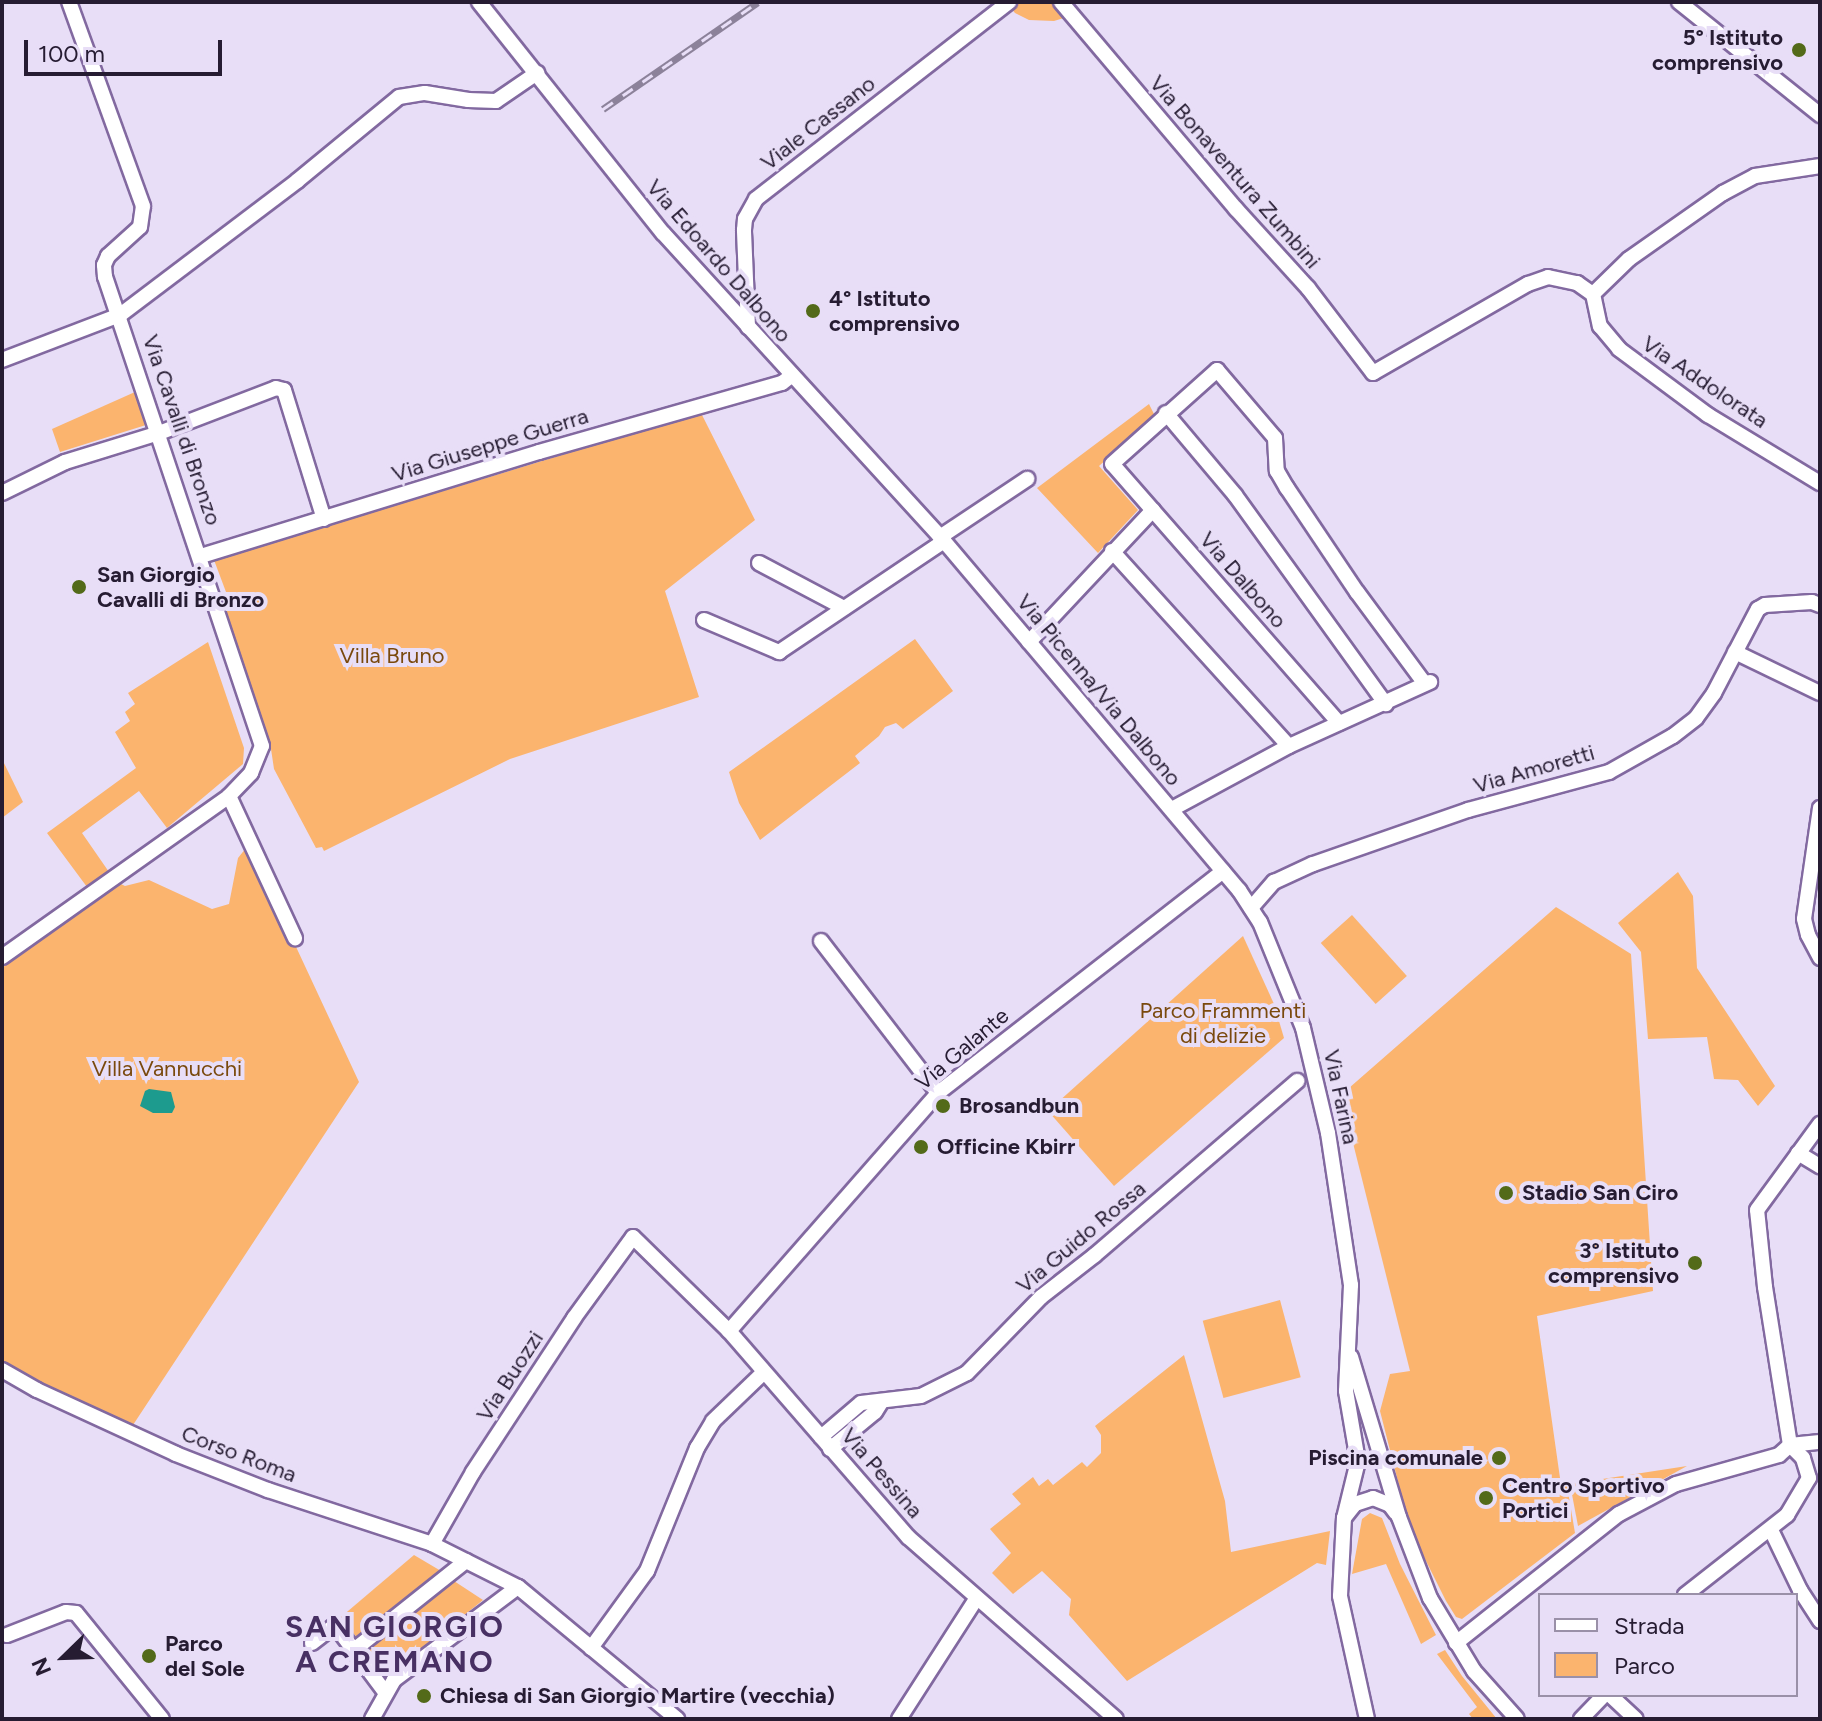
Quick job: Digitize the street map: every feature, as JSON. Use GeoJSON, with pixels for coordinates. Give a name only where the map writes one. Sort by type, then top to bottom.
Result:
{"type":"FeatureCollection","features":[{"type":"Feature","properties":{"kind":"street","name":"Via Cavalli di Bronzo"},"geometry":{"type":"LineString","coordinates":[[2,957],[229,796],[251,773],[262,746],[104,265],[140,227],[143,206],[69,2]]}},
{"type":"Feature","properties":{"kind":"street","name":"Via Edoardo Dalbono"},"geometry":{"type":"LineString","coordinates":[[479,2],[537,73],[575,127],[663,233],[942,539]]}},
{"type":"Feature","properties":{"kind":"street","name":"Viale Cassano"},"geometry":{"type":"LineString","coordinates":[[748,327],[744,230],[745,219],[756,199],[1009,2]]}},
{"type":"Feature","properties":{"kind":"street","name":"Via Bonaventura Zumbini"},"geometry":{"type":"LineString","coordinates":[[1061,2],[1236,209],[1308,288],[1373,373],[1515,291],[1548,277],[1577,283],[1593,294]]}},
{"type":"Feature","properties":{"kind":"street"},"geometry":{"type":"LineString","coordinates":[[1679,2],[1820,115]]}},
{"type":"Feature","properties":{"kind":"street"},"geometry":{"type":"LineString","coordinates":[[2,360],[120,315],[297,181],[399,97],[425,93],[496,101],[537,73]]}},
{"type":"Feature","properties":{"kind":"street"},"geometry":{"type":"LineString","coordinates":[[1593,294],[1629,259],[1723,193],[1755,176],[1820,166]]}},
{"type":"Feature","properties":{"kind":"street","name":"Via Addolorata"},"geometry":{"type":"LineString","coordinates":[[1593,294],[1600,326],[1619,349],[1708,415],[1820,483]]}},
{"type":"Feature","properties":{"kind":"street"},"geometry":{"type":"LineString","coordinates":[[1172,809],[1289,746],[1386,704],[1427,683],[1364,603],[1287,488],[1277,471],[1275,438],[1217,370],[1166,413],[1235,495],[1386,704]]}},
{"type":"Feature","properties":{"kind":"street","name":"Via Giuseppe Guerra"},"geometry":{"type":"LineString","coordinates":[[201,556],[782,383],[791,376]]}},
{"type":"Feature","properties":{"kind":"street"},"geometry":{"type":"LineString","coordinates":[[2,493],[65,462],[159,433],[276,388],[284,390],[324,519]]}},
{"type":"Feature","properties":{"kind":"street","name":"Via Dalbono"},"geometry":{"type":"LineString","coordinates":[[1166,413],[1112,464],[1339,723]]}},
{"type":"Feature","properties":{"kind":"street"},"geometry":{"type":"LineString","coordinates":[[704,620],[779,652],[1027,479]]}},
{"type":"Feature","properties":{"kind":"street"},"geometry":{"type":"LineString","coordinates":[[1029,642],[1153,510]]}},
{"type":"Feature","properties":{"kind":"street","name":"Via Picenna/Via Dalbono"},"geometry":{"type":"LineString","coordinates":[[942,539],[1223,871]]}},
{"type":"Feature","properties":{"kind":"street"},"geometry":{"type":"LineString","coordinates":[[1112,551],[1289,746]]}},
{"type":"Feature","properties":{"kind":"street"},"geometry":{"type":"LineString","coordinates":[[759,563],[844,608]]}},
{"type":"Feature","properties":{"kind":"street","name":"Via Amoretti"},"geometry":{"type":"LineString","coordinates":[[1251,908],[1274,882],[1313,864],[1468,810],[1609,772],[1673,736],[1696,718],[1758,609],[1765,605],[1817,599]]}},
{"type":"Feature","properties":{"kind":"street"},"geometry":{"type":"LineString","coordinates":[[1735,652],[1820,693]]}},
{"type":"Feature","properties":{"kind":"street"},"geometry":{"type":"LineString","coordinates":[[229,796],[295,938]]}},
{"type":"Feature","properties":{"kind":"street"},"geometry":{"type":"LineString","coordinates":[[1820,808],[1804,919],[1820,958]]}},
{"type":"Feature","properties":{"kind":"street","name":"Via Farina"},"geometry":{"type":"LineString","coordinates":[[1223,871],[1260,922],[1303,1028],[1328,1133],[1351,1285],[1346,1391],[1358,1461],[1344,1518],[1340,1596],[1367,1719]]}},
{"type":"Feature","properties":{"kind":"street","name":"Via Galante"},"geometry":{"type":"LineString","coordinates":[[729,1331],[938,1093],[1223,871]]}},
{"type":"Feature","properties":{"kind":"street"},"geometry":{"type":"LineString","coordinates":[[821,941],[938,1093]]}},
{"type":"Feature","properties":{"kind":"street","name":"Via Guido Rossa"},"geometry":{"type":"LineString","coordinates":[[821,1437],[861,1403],[921,1396],[967,1373],[1041,1297],[1095,1255],[1297,1081]]}},
{"type":"Feature","properties":{"kind":"street"},"geometry":{"type":"LineString","coordinates":[[1688,1593],[1787,1515],[1814,1473],[1790,1445],[1765,1287],[1757,1210],[1820,1124]]}},
{"type":"Feature","properties":{"kind":"street"},"geometry":{"type":"LineString","coordinates":[[1798,1153],[1820,1166]]}},
{"type":"Feature","properties":{"kind":"street","name":"Via Pessina"},"geometry":{"type":"LineString","coordinates":[[633,1237],[729,1331],[908,1537],[1116,1719]]}},
{"type":"Feature","properties":{"kind":"street","name":"Via Buozzi"},"geometry":{"type":"LineString","coordinates":[[432,1544],[473,1472],[574,1318],[633,1237]]}},
{"type":"Feature","properties":{"kind":"street","name":"Via Farina"},"geometry":{"type":"LineString","coordinates":[[1349,1352],[1399,1517],[1430,1598],[1456,1643],[1492,1693],[1517,1719]]}},
{"type":"Feature","properties":{"kind":"street","name":"Corso Roma"},"geometry":{"type":"LineString","coordinates":[[2,1370],[37,1390],[176,1454],[278,1493],[432,1544],[518,1587],[677,1719]]}},
{"type":"Feature","properties":{"kind":"street"},"geometry":{"type":"LineString","coordinates":[[591,1648],[647,1571],[697,1448],[713,1421],[763,1373]]}},
{"type":"Feature","properties":{"kind":"street"},"geometry":{"type":"LineString","coordinates":[[830,1449],[875,1412],[882,1401]]}},
{"type":"Feature","properties":{"kind":"street"},"geometry":{"type":"LineString","coordinates":[[1456,1643],[1619,1514],[1676,1484],[1779,1455],[1790,1445],[1820,1442]]}},
{"type":"Feature","properties":{"kind":"street"},"geometry":{"type":"LineString","coordinates":[[1344,1518],[1355,1504],[1373,1498],[1390,1505],[1399,1517]]}},
{"type":"Feature","properties":{"kind":"street"},"geometry":{"type":"LineString","coordinates":[[1771,1530],[1800,1590],[1820,1621]]}},
{"type":"Feature","properties":{"kind":"street"},"geometry":{"type":"LineString","coordinates":[[354,1650],[466,1561]]}},
{"type":"Feature","properties":{"kind":"street"},"geometry":{"type":"LineString","coordinates":[[372,1719],[394,1680],[518,1587]]}},
{"type":"Feature","properties":{"kind":"street"},"geometry":{"type":"LineString","coordinates":[[899,1719],[976,1599]]}},
{"type":"Feature","properties":{"kind":"street"},"geometry":{"type":"LineString","coordinates":[[7,1635],[66,1612],[76,1613],[162,1719]]}},
{"type":"Feature","properties":{"kind":"street"},"geometry":{"type":"LineString","coordinates":[[312,1643],[335,1625],[385,1692]]}},
{"type":"Feature","properties":{"kind":"street"},"geometry":{"type":"LineString","coordinates":[[1581,1719],[1605,1697]]}},
{"type":"Feature","properties":{"kind":"street"},"geometry":{"type":"LineString","coordinates":[[1609,1697],[1636,1719]]}},
{"type":"Feature","properties":{"kind":"green space"},"geometry":{"type":"Polygon","coordinates":[[[1006,2],[1056,2],[1067,17],[1054,21],[1029,20],[1015,13],[1006,2]]]}},
{"type":"Feature","properties":{"kind":"green space"},"geometry":{"type":"Polygon","coordinates":[[[135,392],[146,425],[60,452],[52,429],[135,392]]]}},
{"type":"Feature","properties":{"kind":"green space"},"geometry":{"type":"Polygon","coordinates":[[[1149,404],[1155,416],[1099,466],[1138,510],[1098,553],[1037,488],[1149,404]]]}},
{"type":"Feature","properties":{"kind":"green space","name":"Villa Bruno"},"geometry":{"type":"Polygon","coordinates":[[[701,413],[755,520],[665,591],[699,697],[510,759],[324,851],[322,847],[316,848],[274,769],[271,749],[221,604],[229,600],[214,560],[701,413]]]}},
{"type":"Feature","properties":{"kind":"green space"},"geometry":{"type":"Polygon","coordinates":[[[915,639],[953,691],[903,729],[896,723],[885,727],[855,756],[860,763],[760,840],[739,803],[729,772],[915,639]]]}},
{"type":"Feature","properties":{"kind":"green space"},"geometry":{"type":"Polygon","coordinates":[[[208,642],[244,748],[243,764],[167,828],[139,791],[82,833],[109,872],[87,887],[47,833],[136,768],[115,732],[130,721],[125,712],[135,704],[128,693],[208,642]]]}},
{"type":"Feature","properties":{"kind":"green space"},"geometry":{"type":"Polygon","coordinates":[[[2,759],[23,802],[2,818],[2,759]]]}},
{"type":"Feature","properties":{"kind":"green space","name":"Villa Vannucchi"},"geometry":{"type":"Polygon","coordinates":[[[246,848],[277,906],[359,1082],[133,1425],[56,1391],[2,1361],[2,968],[115,881],[125,886],[149,880],[212,909],[229,904],[238,858],[246,848]]]}},
{"type":"Feature","properties":{"kind":"green space"},"geometry":{"type":"Polygon","coordinates":[[[1678,872],[1693,896],[1697,968],[1775,1086],[1758,1106],[1738,1080],[1714,1079],[1707,1037],[1648,1039],[1641,952],[1618,923],[1678,872]]]}},
{"type":"Feature","properties":{"kind":"green space","name":"Stadio San Ciro"},"geometry":{"type":"Polygon","coordinates":[[[1556,907],[1631,954],[1653,1291],[1537,1316],[1561,1485],[1567,1485],[1575,1533],[1462,1619],[1456,1617],[1446,1601],[1423,1555],[1405,1509],[1380,1411],[1390,1374],[1410,1371],[1341,1095],[1556,907]]]}},
{"type":"Feature","properties":{"kind":"green space"},"geometry":{"type":"Polygon","coordinates":[[[1352,915],[1407,976],[1376,1004],[1321,943],[1352,915]]]}},
{"type":"Feature","properties":{"kind":"green space","name":"Parco Frammenti di delizie"},"geometry":{"type":"Polygon","coordinates":[[[1243,936],[1274,1004],[1284,1038],[1114,1186],[1048,1111],[1243,936]]]}},
{"type":"Feature","properties":{"kind":"green space"},"geometry":{"type":"Polygon","coordinates":[[[1280,1300],[1301,1377],[1223,1398],[1203,1321],[1280,1300]]]}},
{"type":"Feature","properties":{"kind":"green space"},"geometry":{"type":"Polygon","coordinates":[[[1184,1355],[1225,1501],[1231,1552],[1330,1531],[1326,1565],[1317,1563],[1127,1681],[1069,1615],[1071,1599],[1042,1571],[1013,1594],[992,1573],[1011,1553],[990,1529],[1021,1504],[1012,1494],[1033,1477],[1039,1486],[1048,1479],[1053,1485],[1082,1462],[1087,1467],[1101,1453],[1101,1435],[1095,1426],[1184,1355]]]}},
{"type":"Feature","properties":{"kind":"green space"},"geometry":{"type":"Polygon","coordinates":[[[1687,1466],[1578,1526],[1570,1484],[1687,1466]]]}},
{"type":"Feature","properties":{"kind":"green space"},"geometry":{"type":"Polygon","coordinates":[[[1370,1513],[1382,1518],[1400,1564],[1436,1635],[1421,1644],[1386,1564],[1352,1574],[1362,1519],[1370,1513]]]}},
{"type":"Feature","properties":{"kind":"green space"},"geometry":{"type":"Polygon","coordinates":[[[414,1555],[441,1571],[357,1638],[341,1617],[414,1555]]]}},
{"type":"Feature","properties":{"kind":"green space"},"geometry":{"type":"Polygon","coordinates":[[[454,1581],[483,1600],[388,1677],[368,1648],[454,1581]]]}},
{"type":"Feature","properties":{"kind":"green space"},"geometry":{"type":"Polygon","coordinates":[[[1445,1650],[1497,1719],[1473,1719],[1469,1714],[1477,1707],[1437,1654],[1445,1650]]]}},
{"type":"Feature","properties":{"kind":"shaded area"},"geometry":{"type":"Polygon","coordinates":[[[145,1091],[171,1092],[175,1107],[172,1113],[153,1113],[140,1106],[145,1091]]]}},
{"type":"Feature","properties":{"kind":"railway"},"geometry":{"type":"LineString","coordinates":[[603,109],[758,2]]}},
{"type":"Feature","properties":{"kind":"place","name":"5° Istituto comprensivo"},"geometry":{"type":"Point","coordinates":[1799,50]}},
{"type":"Feature","properties":{"kind":"place","name":"4° Istituto comprensivo"},"geometry":{"type":"Point","coordinates":[813,311]}},
{"type":"Feature","properties":{"kind":"place","name":"San Giorgio Cavalli di Bronzo"},"geometry":{"type":"Point","coordinates":[79,587]}},
{"type":"Feature","properties":{"kind":"place","name":"Brosandbun"},"geometry":{"type":"Point","coordinates":[943,1106]}},
{"type":"Feature","properties":{"kind":"place","name":"Officine Kbirr"},"geometry":{"type":"Point","coordinates":[921,1147]}},
{"type":"Feature","properties":{"kind":"place","name":"Stadio San Ciro"},"geometry":{"type":"Point","coordinates":[1506,1193]}},
{"type":"Feature","properties":{"kind":"place","name":"3° Istituto comprensivo"},"geometry":{"type":"Point","coordinates":[1695,1263]}},
{"type":"Feature","properties":{"kind":"place","name":"Piscina comunale"},"geometry":{"type":"Point","coordinates":[1499,1458]}},
{"type":"Feature","properties":{"kind":"place","name":"Centro Sportivo Portici"},"geometry":{"type":"Point","coordinates":[1486,1498]}},
{"type":"Feature","properties":{"kind":"place","name":"Parco del Sole"},"geometry":{"type":"Point","coordinates":[149,1656]}},
{"type":"Feature","properties":{"kind":"place","name":"Chiesa di San Giorgio Martire (vecchia)"},"geometry":{"type":"Point","coordinates":[424,1696]}},
{"type":"Feature","properties":{"kind":"district","name":"SAN GIORGIO A CREMANO"},"geometry":{"type":"Point","coordinates":[395,1644]}}]}
